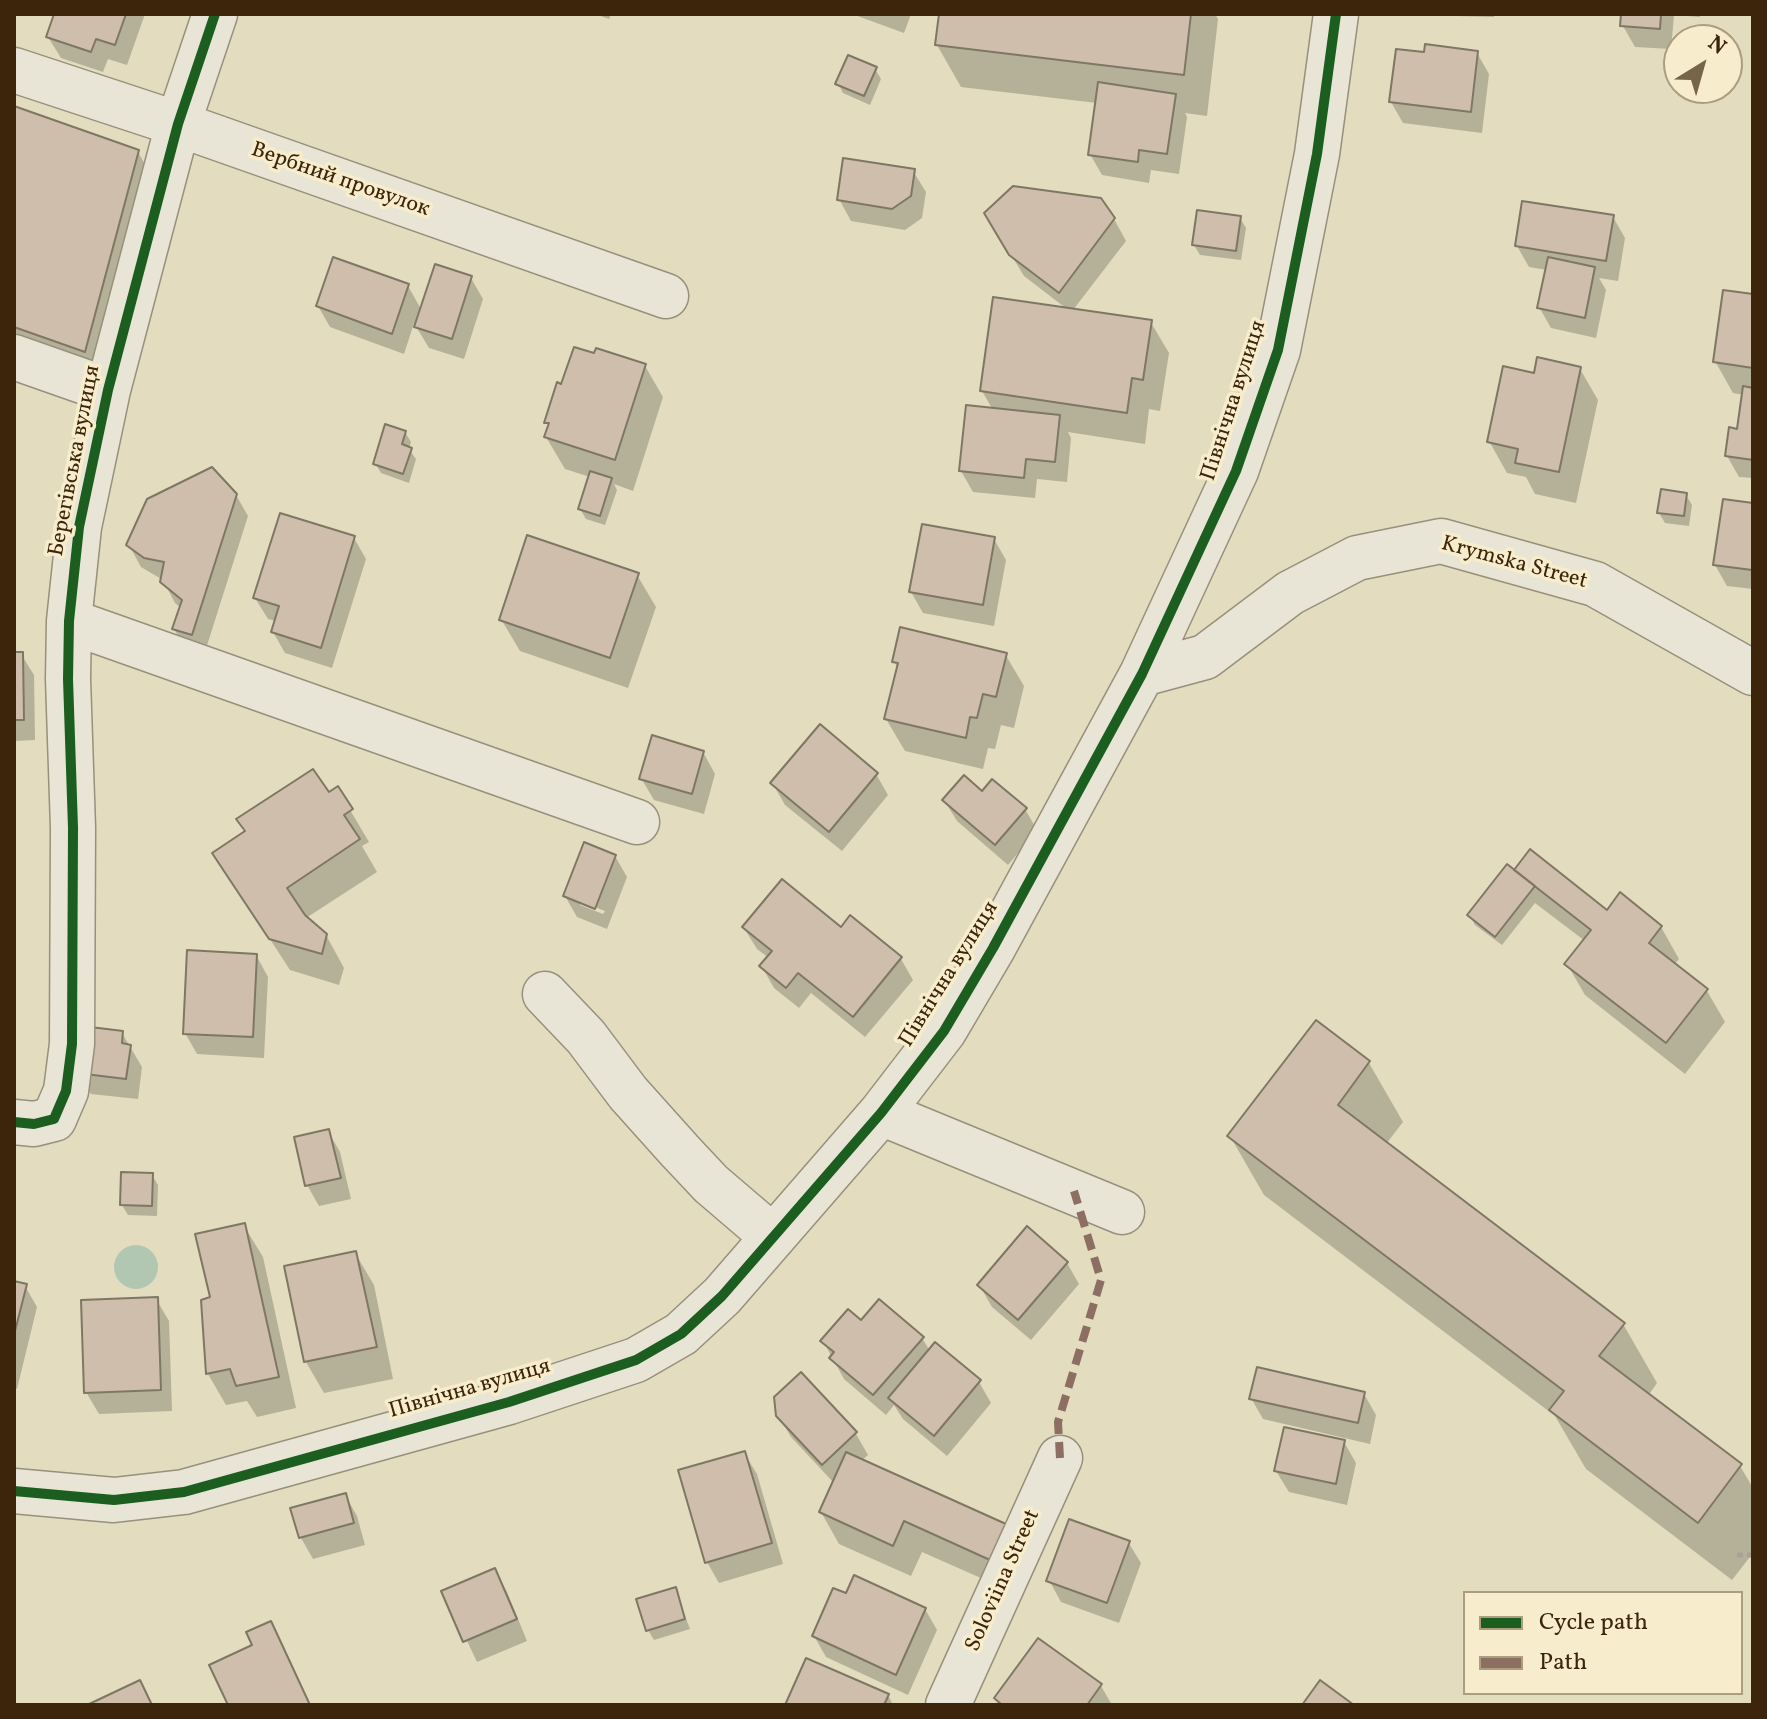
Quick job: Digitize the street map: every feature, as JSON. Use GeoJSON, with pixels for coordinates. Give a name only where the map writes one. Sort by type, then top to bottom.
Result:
{"type":"FeatureCollection","features":[{"type":"Feature","properties":{"kind":"street","name":"Берегівська вулиця"},"geometry":{"type":"LineString","coordinates":[[34,1121],[66,1091],[72,1044],[73,828],[68,679],[69,621],[79,527],[108,390],[178,124],[215,14]]}},
{"type":"Feature","properties":{"kind":"street","name":"Північна вулиця"},"geometry":{"type":"LineString","coordinates":[[14,1491],[114,1500],[184,1492],[509,1402],[636,1360],[681,1334],[722,1296],[881,1113],[944,1031],[993,948],[1142,674],[1236,471],[1278,350],[1317,154],[1336,14]]}},
{"type":"Feature","properties":{"kind":"street","name":"Вербний провулок"},"geometry":{"type":"LineString","coordinates":[[14,70],[178,124],[666,296]]}},
{"type":"Feature","properties":{"kind":"street"},"geometry":{"type":"LineString","coordinates":[[14,357],[108,390]]}},
{"type":"Feature","properties":{"kind":"street","name":"Krymska Street"},"geometry":{"type":"LineString","coordinates":[[1142,674],[1205,657],[1290,593],[1357,558],[1441,541],[1595,584],[1753,673]]}},
{"type":"Feature","properties":{"kind":"street"},"geometry":{"type":"LineString","coordinates":[[69,621],[637,822]]}},
{"type":"Feature","properties":{"kind":"street"},"geometry":{"type":"LineString","coordinates":[[545,994],[586,1037],[628,1093],[711,1184],[773,1237]]}},
{"type":"Feature","properties":{"kind":"street"},"geometry":{"type":"LineString","coordinates":[[881,1113],[1122,1212]]}},
{"type":"Feature","properties":{"kind":"street","name":"Soloviina Street"},"geometry":{"type":"LineString","coordinates":[[948,1705],[1060,1458]]}},
{"type":"Feature","properties":{"kind":"path"},"geometry":{"type":"LineString","coordinates":[[1737,1555],[1753,1555]]}},
{"type":"Feature","properties":{"kind":"shaded area"},"geometry":{"type":"Polygon","coordinates":[[[136,1245],[151,1252],[158,1267],[151,1282],[136,1289],[121,1282],[114,1267],[121,1252],[136,1245]]]}},
{"type":"Feature","properties":{"kind":"building"},"geometry":{"type":"Polygon","coordinates":[[[54,14],[126,14],[115,45],[96,39],[91,52],[46,37],[54,14]]]}},
{"type":"Feature","properties":{"kind":"building"},"geometry":{"type":"Polygon","coordinates":[[[939,14],[1191,14],[1184,75],[935,45],[939,14]]]}},
{"type":"Feature","properties":{"kind":"building"},"geometry":{"type":"Polygon","coordinates":[[[1621,14],[1661,14],[1660,29],[1620,26],[1621,14]]]}},
{"type":"Feature","properties":{"kind":"building"},"geometry":{"type":"Polygon","coordinates":[[[1425,44],[1478,51],[1471,112],[1389,102],[1396,49],[1424,52],[1425,44]]]}},
{"type":"Feature","properties":{"kind":"building"},"geometry":{"type":"Polygon","coordinates":[[[848,55],[877,67],[864,96],[835,84],[848,55]]]}},
{"type":"Feature","properties":{"kind":"building"},"geometry":{"type":"Polygon","coordinates":[[[1098,82],[1176,94],[1167,154],[1139,150],[1138,162],[1088,155],[1098,82]]]}},
{"type":"Feature","properties":{"kind":"building"},"geometry":{"type":"Polygon","coordinates":[[[14,106],[139,150],[85,352],[14,327],[14,106]]]}},
{"type":"Feature","properties":{"kind":"building"},"geometry":{"type":"Polygon","coordinates":[[[843,158],[915,169],[911,196],[892,209],[837,200],[843,158]]]}},
{"type":"Feature","properties":{"kind":"building"},"geometry":{"type":"Polygon","coordinates":[[[1013,186],[1101,198],[1115,218],[1059,293],[1009,255],[984,213],[1013,186]]]}},
{"type":"Feature","properties":{"kind":"building"},"geometry":{"type":"Polygon","coordinates":[[[1522,201],[1614,215],[1606,261],[1515,246],[1522,201]]]}},
{"type":"Feature","properties":{"kind":"building"},"geometry":{"type":"Polygon","coordinates":[[[1197,210],[1241,216],[1236,251],[1192,245],[1197,210]]]}},
{"type":"Feature","properties":{"kind":"building"},"geometry":{"type":"Polygon","coordinates":[[[333,257],[409,284],[392,334],[316,306],[333,257]]]}},
{"type":"Feature","properties":{"kind":"building"},"geometry":{"type":"Polygon","coordinates":[[[1548,257],[1595,267],[1585,318],[1537,308],[1548,257]]]}},
{"type":"Feature","properties":{"kind":"building"},"geometry":{"type":"Polygon","coordinates":[[[435,264],[472,276],[452,339],[414,327],[435,264]]]}},
{"type":"Feature","properties":{"kind":"building"},"geometry":{"type":"Polygon","coordinates":[[[1723,290],[1753,294],[1753,368],[1713,362],[1723,290]]]}},
{"type":"Feature","properties":{"kind":"building"},"geometry":{"type":"Polygon","coordinates":[[[993,297],[1152,320],[1143,380],[1132,378],[1127,413],[980,391],[993,297]]]}},
{"type":"Feature","properties":{"kind":"building"},"geometry":{"type":"Polygon","coordinates":[[[574,347],[594,353],[596,348],[646,364],[615,460],[544,437],[549,423],[544,423],[557,382],[561,384],[574,347]]]}},
{"type":"Feature","properties":{"kind":"building"},"geometry":{"type":"Polygon","coordinates":[[[1537,357],[1581,367],[1559,472],[1515,463],[1518,449],[1487,442],[1503,366],[1534,373],[1537,357]]]}},
{"type":"Feature","properties":{"kind":"building"},"geometry":{"type":"Polygon","coordinates":[[[1743,386],[1753,388],[1753,460],[1725,456],[1729,427],[1737,429],[1743,386]]]}},
{"type":"Feature","properties":{"kind":"building"},"geometry":{"type":"Polygon","coordinates":[[[966,405],[1060,415],[1055,462],[1026,459],[1024,478],[959,471],[966,405]]]}},
{"type":"Feature","properties":{"kind":"building"},"geometry":{"type":"Polygon","coordinates":[[[385,424],[406,431],[402,444],[412,448],[403,474],[373,464],[385,424]]]}},
{"type":"Feature","properties":{"kind":"building"},"geometry":{"type":"Polygon","coordinates":[[[212,467],[237,494],[192,635],[172,629],[182,600],[160,582],[164,562],[144,558],[126,545],[147,499],[212,467]]]}},
{"type":"Feature","properties":{"kind":"building"},"geometry":{"type":"Polygon","coordinates":[[[590,471],[612,478],[600,516],[578,509],[590,471]]]}},
{"type":"Feature","properties":{"kind":"building"},"geometry":{"type":"Polygon","coordinates":[[[1661,489],[1687,493],[1684,516],[1657,513],[1661,489]]]}},
{"type":"Feature","properties":{"kind":"building"},"geometry":{"type":"Polygon","coordinates":[[[1723,499],[1753,503],[1752,570],[1713,565],[1723,499]]]}},
{"type":"Feature","properties":{"kind":"building"},"geometry":{"type":"Polygon","coordinates":[[[280,513],[355,536],[321,648],[271,632],[279,606],[253,598],[280,513]]]}},
{"type":"Feature","properties":{"kind":"building"},"geometry":{"type":"Polygon","coordinates":[[[922,524],[995,537],[983,605],[909,592],[922,524]]]}},
{"type":"Feature","properties":{"kind":"building"},"geometry":{"type":"Polygon","coordinates":[[[527,535],[639,573],[610,658],[499,620],[527,535]]]}},
{"type":"Feature","properties":{"kind":"building"},"geometry":{"type":"Polygon","coordinates":[[[900,627],[1007,653],[996,697],[983,694],[977,718],[970,717],[966,738],[884,719],[898,663],[892,662],[900,627]]]}},
{"type":"Feature","properties":{"kind":"building"},"geometry":{"type":"Polygon","coordinates":[[[14,652],[23,652],[24,720],[14,720],[14,652]]]}},
{"type":"Feature","properties":{"kind":"building"},"geometry":{"type":"Polygon","coordinates":[[[820,724],[878,773],[829,832],[770,783],[820,724]]]}},
{"type":"Feature","properties":{"kind":"building"},"geometry":{"type":"Polygon","coordinates":[[[652,735],[704,751],[692,794],[639,779],[652,735]]]}},
{"type":"Feature","properties":{"kind":"building"},"geometry":{"type":"Polygon","coordinates":[[[313,769],[329,792],[338,786],[353,809],[344,815],[360,839],[287,888],[305,915],[327,934],[322,954],[269,939],[212,853],[245,831],[236,819],[313,769]]]}},
{"type":"Feature","properties":{"kind":"building"},"geometry":{"type":"Polygon","coordinates":[[[964,775],[982,791],[992,779],[1027,808],[995,845],[942,800],[964,775]]]}},
{"type":"Feature","properties":{"kind":"building"},"geometry":{"type":"Polygon","coordinates":[[[584,842],[616,855],[595,909],[563,896],[584,842]]]}},
{"type":"Feature","properties":{"kind":"building"},"geometry":{"type":"Polygon","coordinates":[[[1530,849],[1607,910],[1620,892],[1662,926],[1649,943],[1708,989],[1666,1043],[1564,964],[1591,930],[1514,870],[1530,849]]]}},
{"type":"Feature","properties":{"kind":"building"},"geometry":{"type":"Polygon","coordinates":[[[1507,864],[1535,886],[1495,937],[1467,915],[1507,864]]]}},
{"type":"Feature","properties":{"kind":"building"},"geometry":{"type":"Polygon","coordinates":[[[782,879],[841,927],[850,915],[902,957],[853,1017],[798,973],[786,988],[759,966],[772,951],[742,927],[782,879]]]}},
{"type":"Feature","properties":{"kind":"building"},"geometry":{"type":"Polygon","coordinates":[[[187,950],[257,954],[253,1037],[183,1034],[187,950]]]}},
{"type":"Feature","properties":{"kind":"building"},"geometry":{"type":"Polygon","coordinates":[[[1316,1020],[1370,1061],[1338,1105],[1625,1323],[1599,1356],[1742,1464],[1698,1523],[1549,1410],[1564,1391],[1227,1136],[1316,1020]]]}},
{"type":"Feature","properties":{"kind":"building"},"geometry":{"type":"Polygon","coordinates":[[[82,1026],[123,1031],[122,1043],[131,1045],[126,1079],[77,1073],[82,1026]]]}},
{"type":"Feature","properties":{"kind":"building"},"geometry":{"type":"Polygon","coordinates":[[[329,1129],[341,1178],[305,1186],[294,1137],[329,1129]]]}},
{"type":"Feature","properties":{"kind":"building"},"geometry":{"type":"Polygon","coordinates":[[[121,1172],[153,1173],[152,1206],[120,1205],[121,1172]]]}},
{"type":"Feature","properties":{"kind":"building"},"geometry":{"type":"Polygon","coordinates":[[[245,1223],[279,1377],[236,1386],[230,1369],[206,1374],[201,1300],[210,1297],[195,1234],[245,1223]]]}},
{"type":"Feature","properties":{"kind":"building"},"geometry":{"type":"Polygon","coordinates":[[[1027,1226],[1068,1262],[1018,1320],[977,1285],[1027,1226]]]}},
{"type":"Feature","properties":{"kind":"building"},"geometry":{"type":"Polygon","coordinates":[[[356,1251],[377,1347],[304,1362],[284,1266],[356,1251]]]}},
{"type":"Feature","properties":{"kind":"building"},"geometry":{"type":"Polygon","coordinates":[[[14,1281],[27,1284],[14,1335],[14,1281]]]}},
{"type":"Feature","properties":{"kind":"building"},"geometry":{"type":"Polygon","coordinates":[[[158,1297],[161,1390],[84,1393],[81,1300],[158,1297]]]}},
{"type":"Feature","properties":{"kind":"building"},"geometry":{"type":"Polygon","coordinates":[[[879,1299],[924,1337],[873,1395],[829,1358],[834,1352],[820,1341],[848,1309],[861,1320],[879,1299]]]}},
{"type":"Feature","properties":{"kind":"building"},"geometry":{"type":"Polygon","coordinates":[[[935,1342],[981,1380],[934,1436],[888,1398],[935,1342]]]}},
{"type":"Feature","properties":{"kind":"building"},"geometry":{"type":"Polygon","coordinates":[[[1257,1367],[1365,1392],[1358,1423],[1249,1399],[1257,1367]]]}},
{"type":"Feature","properties":{"kind":"building"},"geometry":{"type":"Polygon","coordinates":[[[801,1372],[857,1432],[822,1465],[776,1416],[774,1397],[801,1372]]]}},
{"type":"Feature","properties":{"kind":"building"},"geometry":{"type":"Polygon","coordinates":[[[1284,1427],[1345,1440],[1336,1484],[1274,1471],[1284,1427]]]}},
{"type":"Feature","properties":{"kind":"building"},"geometry":{"type":"Polygon","coordinates":[[[745,1451],[772,1543],[705,1563],[678,1470],[745,1451]]]}},
{"type":"Feature","properties":{"kind":"building"},"geometry":{"type":"Polygon","coordinates":[[[846,1452],[1006,1524],[990,1560],[904,1521],[893,1546],[819,1512],[846,1452]]]}},
{"type":"Feature","properties":{"kind":"building"},"geometry":{"type":"Polygon","coordinates":[[[346,1493],[354,1523],[299,1538],[290,1508],[346,1493]]]}},
{"type":"Feature","properties":{"kind":"building"},"geometry":{"type":"Polygon","coordinates":[[[1069,1519],[1130,1541],[1107,1603],[1046,1581],[1069,1519]]]}},
{"type":"Feature","properties":{"kind":"building"},"geometry":{"type":"Polygon","coordinates":[[[495,1568],[517,1619],[463,1642],[441,1591],[495,1568]]]}},
{"type":"Feature","properties":{"kind":"building"},"geometry":{"type":"Polygon","coordinates":[[[854,1575],[926,1608],[896,1675],[812,1636],[833,1588],[846,1593],[854,1575]]]}},
{"type":"Feature","properties":{"kind":"building"},"geometry":{"type":"Polygon","coordinates":[[[676,1587],[685,1619],[646,1631],[636,1599],[676,1587]]]}},
{"type":"Feature","properties":{"kind":"building"},"geometry":{"type":"Polygon","coordinates":[[[271,1621],[310,1705],[228,1705],[209,1665],[252,1645],[246,1632],[271,1621]]]}},
{"type":"Feature","properties":{"kind":"building"},"geometry":{"type":"Polygon","coordinates":[[[1038,1638],[1102,1684],[1087,1705],[1002,1705],[994,1698],[1038,1638]]]}},
{"type":"Feature","properties":{"kind":"building"},"geometry":{"type":"Polygon","coordinates":[[[806,1658],[889,1694],[884,1705],[785,1705],[806,1658]]]}},
{"type":"Feature","properties":{"kind":"building"},"geometry":{"type":"Polygon","coordinates":[[[140,1680],[152,1705],[87,1705],[140,1680]]]}},
{"type":"Feature","properties":{"kind":"building"},"geometry":{"type":"Polygon","coordinates":[[[1320,1680],[1354,1705],[1302,1705],[1320,1680]]]}},
{"type":"Feature","properties":{"kind":"marked path"},"geometry":{"type":"LineString","coordinates":[[1060,1458],[1058,1422],[1101,1280],[1074,1191]]}},
{"type":"Feature","properties":{"kind":"cycle path"},"geometry":{"type":"LineString","coordinates":[[14,1122],[34,1124],[54,1119],[66,1091],[72,1044],[73,828],[69,621],[79,527],[108,390],[178,124],[215,14]]}},
{"type":"Feature","properties":{"kind":"cycle path"},"geometry":{"type":"LineString","coordinates":[[14,1491],[114,1500],[184,1492],[509,1402],[636,1360],[681,1334],[722,1296],[881,1113],[944,1031],[993,948],[1142,674],[1236,471],[1278,350],[1317,154],[1336,14]]}}]}
